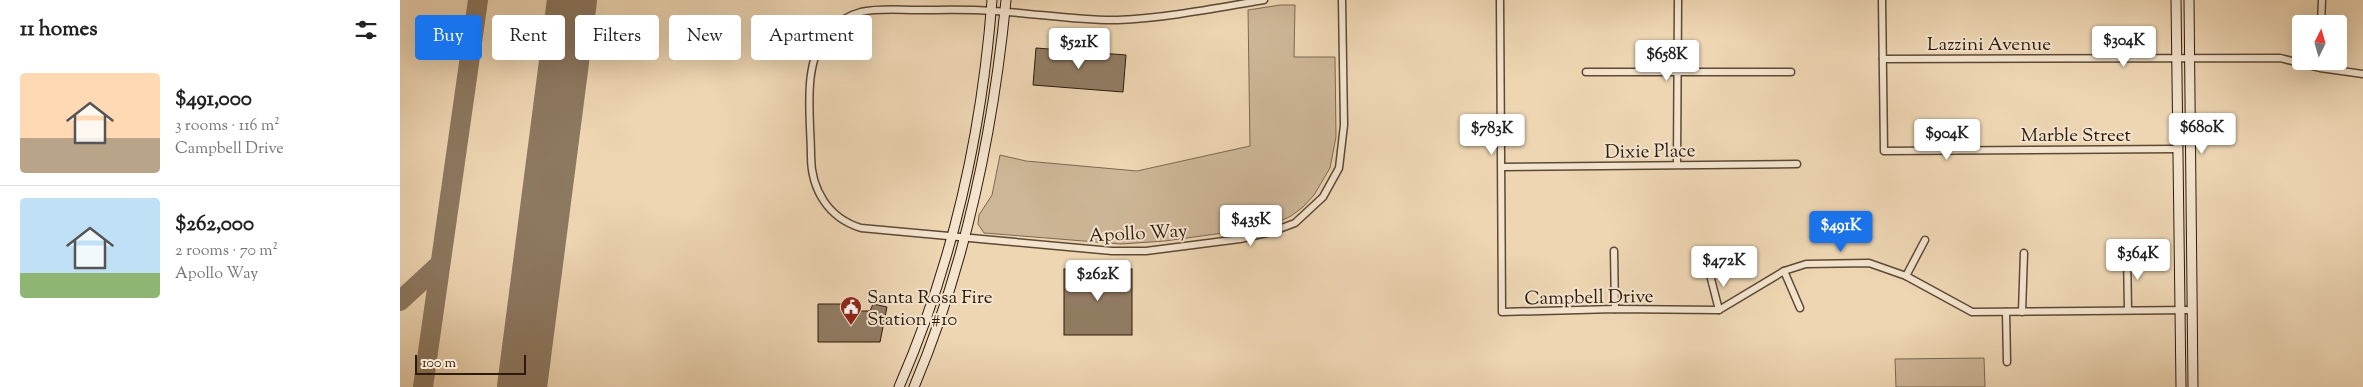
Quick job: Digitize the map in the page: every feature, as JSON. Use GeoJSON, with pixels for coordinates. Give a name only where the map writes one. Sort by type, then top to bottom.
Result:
{"type":"FeatureCollection","features":[{"type":"Feature","properties":{"kind":"street"},"geometry":{"type":"LineString","coordinates":[[899,387],[918,340],[951,237],[979,110],[992,0]]}},
{"type":"Feature","properties":{"kind":"street"},"geometry":{"type":"LineString","coordinates":[[914,387],[932,345],[965,239],[990,120],[1006,0]]}},
{"type":"Feature","properties":{"kind":"street","name":"Apollo Way"},"geometry":{"type":"LineString","coordinates":[[1264,0],[1118,20],[1083,19],[991,10],[880,10],[860,13],[844,20],[828,33],[818,48],[812,64],[812,173],[817,190],[828,207],[841,218],[861,228],[1086,250],[1146,251],[1248,237],[1277,231],[1295,223],[1323,196],[1339,168],[1344,125],[1342,0]]}},
{"type":"Feature","properties":{"kind":"street"},"geometry":{"type":"LineString","coordinates":[[1500,0],[1502,167]]}},
{"type":"Feature","properties":{"kind":"street"},"geometry":{"type":"LineString","coordinates":[[1677,164],[1678,0]]}},
{"type":"Feature","properties":{"kind":"street","name":"Marble Street"},"geometry":{"type":"LineString","coordinates":[[1882,0],[1884,151],[2178,148]]}},
{"type":"Feature","properties":{"kind":"street"},"geometry":{"type":"LineString","coordinates":[[2176,0],[2181,387]]}},
{"type":"Feature","properties":{"kind":"street"},"geometry":{"type":"LineString","coordinates":[[2189,0],[2193,387]]}},
{"type":"Feature","properties":{"kind":"street"},"geometry":{"type":"LineString","coordinates":[[2322,0],[2322,15]]}},
{"type":"Feature","properties":{"kind":"street","name":"Lazzini Avenue"},"geometry":{"type":"LineString","coordinates":[[1882,59],[2280,58],[2292,60]]}},
{"type":"Feature","properties":{"kind":"street","name":"Lazzini Avenue"},"geometry":{"type":"LineString","coordinates":[[2344,70],[2363,74]]}},
{"type":"Feature","properties":{"kind":"street"},"geometry":{"type":"LineString","coordinates":[[1586,72],[1791,72]]}},
{"type":"Feature","properties":{"kind":"street","name":"Dixie Place"},"geometry":{"type":"LineString","coordinates":[[1502,167],[1797,164]]}},
{"type":"Feature","properties":{"kind":"street","name":"Campbell Drive"},"geometry":{"type":"LineString","coordinates":[[1502,167],[1502,312],[1615,309],[1719,310]]}},
{"type":"Feature","properties":{"kind":"street"},"geometry":{"type":"LineString","coordinates":[[1906,276],[1925,240]]}},
{"type":"Feature","properties":{"kind":"street"},"geometry":{"type":"LineString","coordinates":[[1614,251],[1615,309]]}},
{"type":"Feature","properties":{"kind":"street"},"geometry":{"type":"LineString","coordinates":[[2022,312],[2024,253]]}},
{"type":"Feature","properties":{"kind":"street"},"geometry":{"type":"LineString","coordinates":[[2127,253],[2128,310]]}},
{"type":"Feature","properties":{"kind":"street"},"geometry":{"type":"LineString","coordinates":[[1709,271],[1719,310],[1784,271],[1806,264],[1869,263],[1906,276],[1972,312],[2192,310]]}},
{"type":"Feature","properties":{"kind":"street"},"geometry":{"type":"LineString","coordinates":[[1784,271],[1800,308]]}},
{"type":"Feature","properties":{"kind":"street"},"geometry":{"type":"LineString","coordinates":[[2006,312],[2007,362]]}},
{"type":"Feature","properties":{"kind":"shaded area"},"geometry":{"type":"Polygon","coordinates":[[[1280,5],[1295,5],[1294,57],[1335,57],[1336,137],[1330,168],[1314,195],[1303,207],[1291,216],[1274,224],[1252,229],[1165,241],[1121,244],[984,233],[978,224],[979,215],[992,195],[1000,155],[1026,161],[1137,171],[1250,146],[1248,10],[1280,5]]]}},
{"type":"Feature","properties":{"kind":"shaded area"},"geometry":{"type":"Polygon","coordinates":[[[1984,358],[1985,387],[1896,387],[1895,359],[1984,358]]]}},
{"type":"Feature","properties":{"kind":"building"},"geometry":{"type":"Polygon","coordinates":[[[1036,48],[1126,55],[1123,92],[1033,85],[1036,48]]]}},
{"type":"Feature","properties":{"kind":"building"},"geometry":{"type":"Polygon","coordinates":[[[1064,269],[1132,269],[1132,335],[1064,335],[1064,269]]]}},
{"type":"Feature","properties":{"kind":"building","name":"Santa Rosa Fire Station #10"},"geometry":{"type":"Polygon","coordinates":[[[818,304],[844,304],[845,311],[870,311],[873,304],[887,307],[880,342],[818,342],[818,304]]]}},
{"type":"Feature","properties":{"kind":"taxiway"},"geometry":{"type":"LineString","coordinates":[[423,387],[478,0]]}},
{"type":"Feature","properties":{"kind":"taxiway"},"geometry":{"type":"LineString","coordinates":[[400,301],[440,264]]}},
{"type":"Feature","properties":{"kind":"runway"},"geometry":{"type":"LineString","coordinates":[[522,387],[572,0]]}},
{"type":"Feature","properties":{"kind":"place","name":"Santa Rosa Fire Station #10"},"geometry":{"type":"Point","coordinates":[851,326]}}]}
